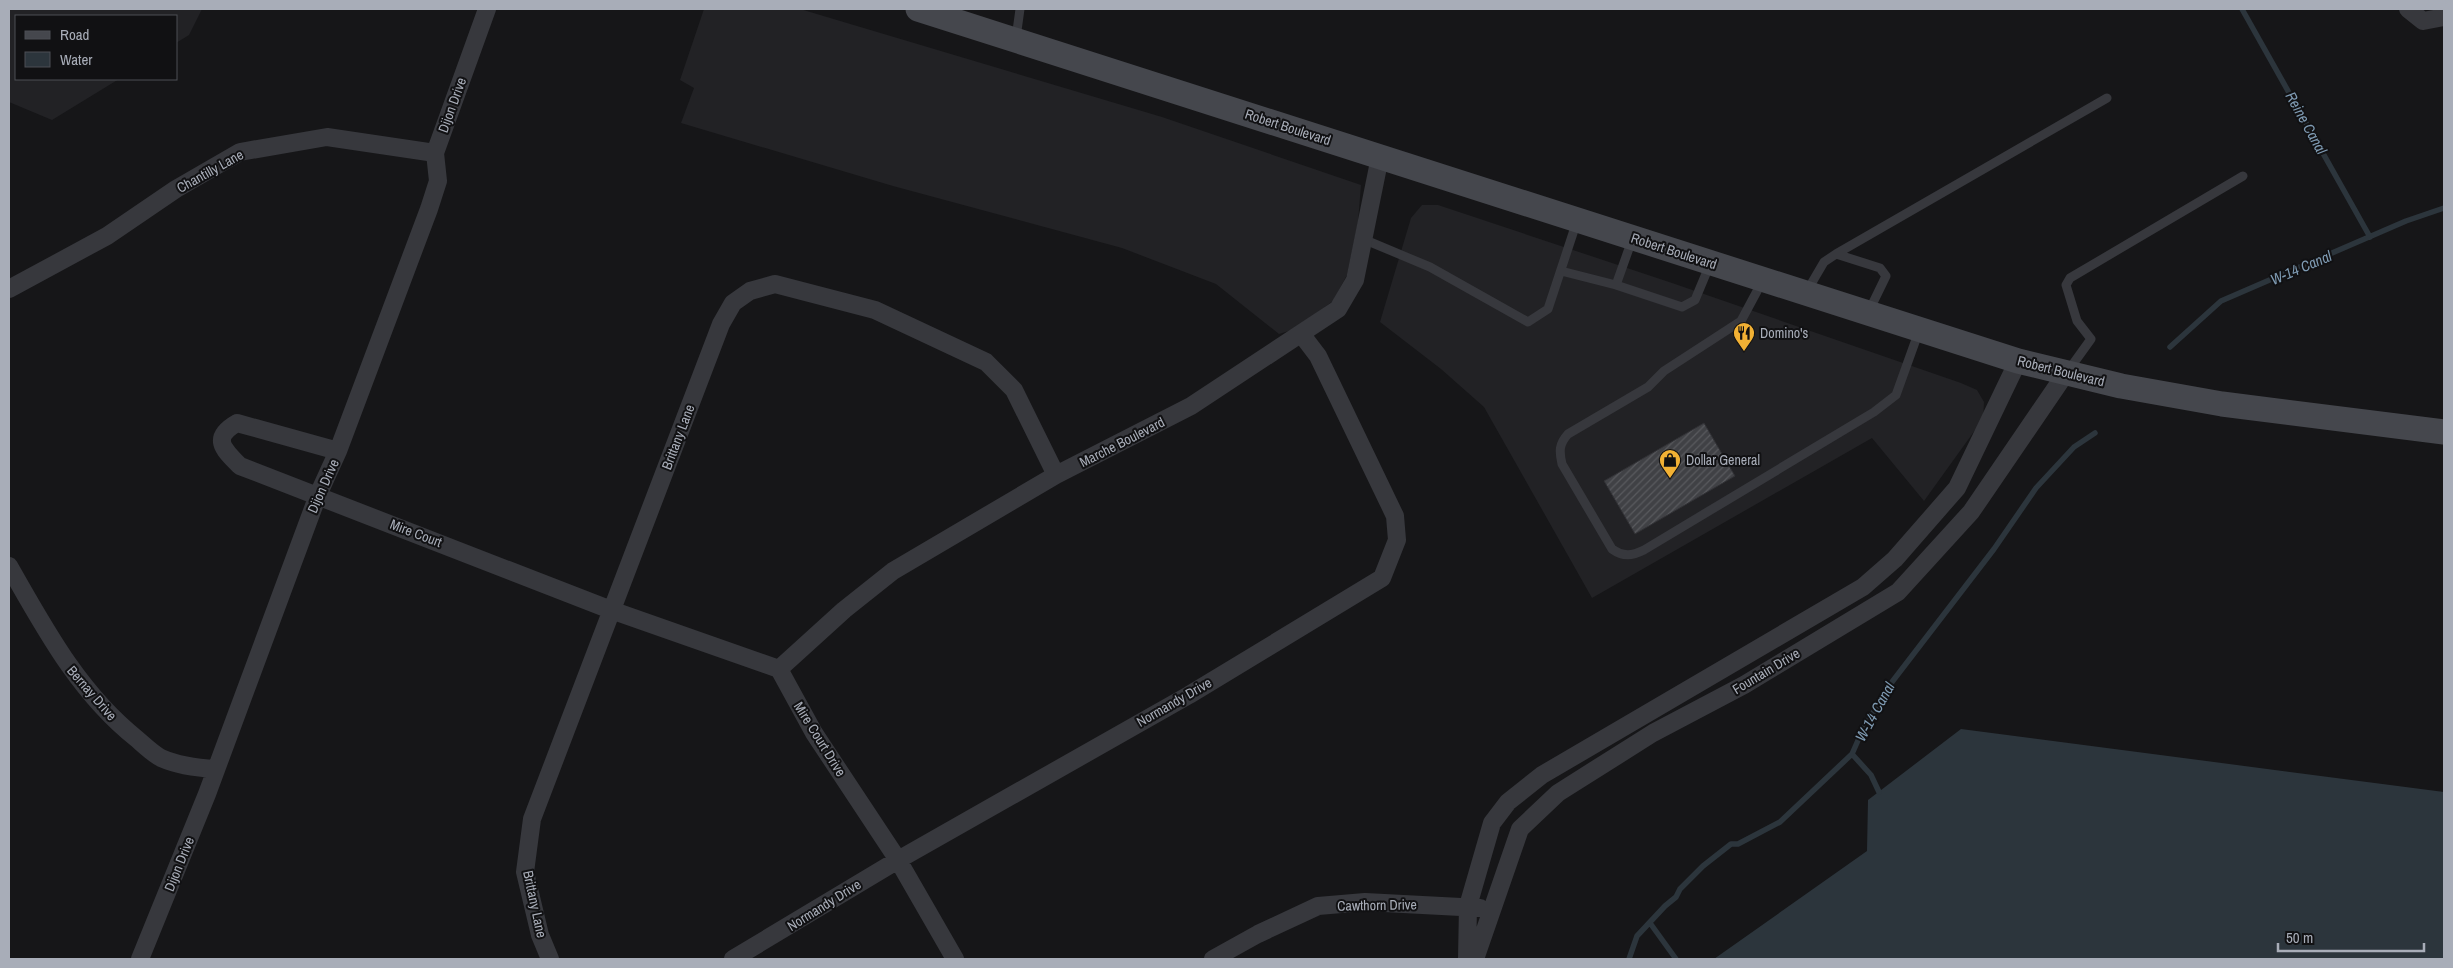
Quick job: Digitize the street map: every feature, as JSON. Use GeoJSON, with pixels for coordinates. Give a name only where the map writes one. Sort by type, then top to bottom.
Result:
{"type":"FeatureCollection","features":[{"type":"Feature","properties":{"kind":"main road","name":"Robert Boulevard"},"geometry":{"type":"LineString","coordinates":[[918,9],[2018,362],[2121,386],[2222,404],[2444,432]]}},
{"type":"Feature","properties":{"kind":"street","name":"Dijon Drive"},"geometry":{"type":"LineString","coordinates":[[140,959],[216,769],[318,495],[338,451],[438,181],[435,153],[487,9]]}},
{"type":"Feature","properties":{"kind":"street"},"geometry":{"type":"LineString","coordinates":[[2408,9],[2423,22],[2444,17]]}},
{"type":"Feature","properties":{"kind":"street","name":"Chantilly Lane"},"geometry":{"type":"LineString","coordinates":[[9,289],[108,236],[176,189],[240,152],[327,136],[435,153]]}},
{"type":"Feature","properties":{"kind":"street","name":"Marche Boulevard"},"geometry":{"type":"LineString","coordinates":[[779,669],[844,610],[893,571],[1056,475],[1191,406],[1302,335],[1338,309],[1355,280],[1380,157]]}},
{"type":"Feature","properties":{"kind":"street","name":"Brittany Lane"},"geometry":{"type":"LineString","coordinates":[[550,959],[540,935],[525,872],[532,819],[721,324],[732,303],[750,291],[775,284],[875,310],[986,362],[1014,390],[1056,475]]}},
{"type":"Feature","properties":{"kind":"street","name":"Normandy Drive"},"geometry":{"type":"LineString","coordinates":[[734,959],[898,860],[1189,695],[1382,578],[1397,540],[1395,516],[1318,356],[1302,335]]}},
{"type":"Feature","properties":{"kind":"street","name":"Fountain Drive"},"geometry":{"type":"LineString","coordinates":[[1467,959],[1468,906],[1492,823],[1508,802],[1542,775],[1863,587],[1895,559],[1958,488],[2018,362]]}},
{"type":"Feature","properties":{"kind":"street","name":"Fountain Drive"},"geometry":{"type":"LineString","coordinates":[[1476,959],[1520,830],[1558,793],[1653,733],[1744,685],[1898,592],[1972,512],[2066,373]]}},
{"type":"Feature","properties":{"kind":"street","name":"Mire Court"},"geometry":{"type":"LineString","coordinates":[[338,451],[238,423],[225,430],[221,440],[224,450],[240,466],[611,610]]}},
{"type":"Feature","properties":{"kind":"street"},"geometry":{"type":"LineString","coordinates":[[1952,494],[1972,512]]}},
{"type":"Feature","properties":{"kind":"street","name":"Bernay Drive"},"geometry":{"type":"LineString","coordinates":[[9,566],[51,640],[78,681],[125,730],[160,757],[190,768],[216,769]]}},
{"type":"Feature","properties":{"kind":"street"},"geometry":{"type":"LineString","coordinates":[[611,610],[779,669]]}},
{"type":"Feature","properties":{"kind":"street","name":"Mire Court Drive"},"geometry":{"type":"LineString","coordinates":[[779,669],[814,733],[898,860],[956,959]]}},
{"type":"Feature","properties":{"kind":"street"},"geometry":{"type":"LineString","coordinates":[[1617,731],[1628,749]]}},
{"type":"Feature","properties":{"kind":"street","name":"Cawthorn Drive"},"geometry":{"type":"LineString","coordinates":[[1213,959],[1258,934],[1318,906],[1365,902],[1468,906],[1492,910]]}},
{"type":"Feature","properties":{"kind":"lane"},"geometry":{"type":"LineString","coordinates":[[1016,40],[1020,9]]}},
{"type":"Feature","properties":{"kind":"lane"},"geometry":{"type":"LineString","coordinates":[[1805,293],[1824,262],[1836,254],[2107,98]]}},
{"type":"Feature","properties":{"kind":"lane"},"geometry":{"type":"LineString","coordinates":[[2066,373],[2091,339],[2077,321],[2066,285],[2070,278],[2243,176]]}},
{"type":"Feature","properties":{"kind":"lane"},"geometry":{"type":"LineString","coordinates":[[1363,239],[1430,267],[1528,322],[1548,309],[1577,220]]}},
{"type":"Feature","properties":{"kind":"lane"},"geometry":{"type":"LineString","coordinates":[[1616,285],[1633,238]]}},
{"type":"Feature","properties":{"kind":"lane"},"geometry":{"type":"LineString","coordinates":[[1836,254],[1880,268],[1886,276],[1867,313]]}},
{"type":"Feature","properties":{"kind":"lane"},"geometry":{"type":"LineString","coordinates":[[1561,271],[1616,285],[1682,307],[1695,300],[1711,263]]}},
{"type":"Feature","properties":{"kind":"lane"},"geometry":{"type":"LineString","coordinates":[[1763,280],[1741,321],[1664,371],[1648,387],[1568,434],[1563,440],[1559,450],[1562,464],[1612,549],[1621,555],[1635,554],[1644,550],[1874,412],[1896,395],[1919,331]]}},
{"type":"Feature","properties":{"kind":"shaded area"},"geometry":{"type":"Polygon","coordinates":[[[9,9],[202,9],[189,35],[178,42],[178,15],[15,15],[15,80],[117,80],[52,120],[9,102],[9,9]]]}},
{"type":"Feature","properties":{"kind":"shaded area"},"geometry":{"type":"Polygon","coordinates":[[[704,9],[800,9],[1162,117],[1361,185],[1358,222],[1347,275],[1333,301],[1295,329],[1279,334],[1216,284],[1122,248],[893,186],[681,123],[694,88],[680,80],[704,9]]]}},
{"type":"Feature","properties":{"kind":"shaded area"},"geometry":{"type":"Polygon","coordinates":[[[1422,205],[1438,205],[1675,284],[1961,383],[1977,390],[1984,402],[1983,419],[1924,501],[1872,438],[1592,598],[1484,407],[1441,369],[1380,322],[1411,218],[1422,205]]]}},
{"type":"Feature","properties":{"kind":"water"},"geometry":{"type":"Polygon","coordinates":[[[1961,729],[2444,792],[2444,959],[1714,959],[1867,851],[1868,800],[1961,729]]]}},
{"type":"Feature","properties":{"kind":"building","name":"Dollar General"},"geometry":{"type":"Polygon","coordinates":[[[1704,423],[1735,476],[1635,534],[1604,481],[1704,423]]]}},
{"type":"Feature","properties":{"kind":"waterway","name":"Reine Canal"},"geometry":{"type":"LineString","coordinates":[[2242,9],[2370,237]]}},
{"type":"Feature","properties":{"kind":"waterway","name":"W-14 Canal"},"geometry":{"type":"LineString","coordinates":[[2170,347],[2221,301],[2406,221],[2444,208]]}},
{"type":"Feature","properties":{"kind":"waterway","name":"W-14 Canal"},"geometry":{"type":"LineString","coordinates":[[1629,959],[1637,936],[1676,897],[1680,889],[1703,866],[1731,844],[1738,844],[1780,822],[1852,754],[1863,729],[1892,682],[1994,549],[2036,488],[2074,447],[2095,433]]}},
{"type":"Feature","properties":{"kind":"waterway"},"geometry":{"type":"LineString","coordinates":[[1852,754],[1871,775],[1879,792]]}},
{"type":"Feature","properties":{"kind":"waterway"},"geometry":{"type":"LineString","coordinates":[[1650,923],[1676,959]]}},
{"type":"Feature","properties":{"kind":"place","name":"Domino's"},"geometry":{"type":"Point","coordinates":[1744,352]}},
{"type":"Feature","properties":{"kind":"place","name":"Dollar General"},"geometry":{"type":"Point","coordinates":[1670,479]}}]}
